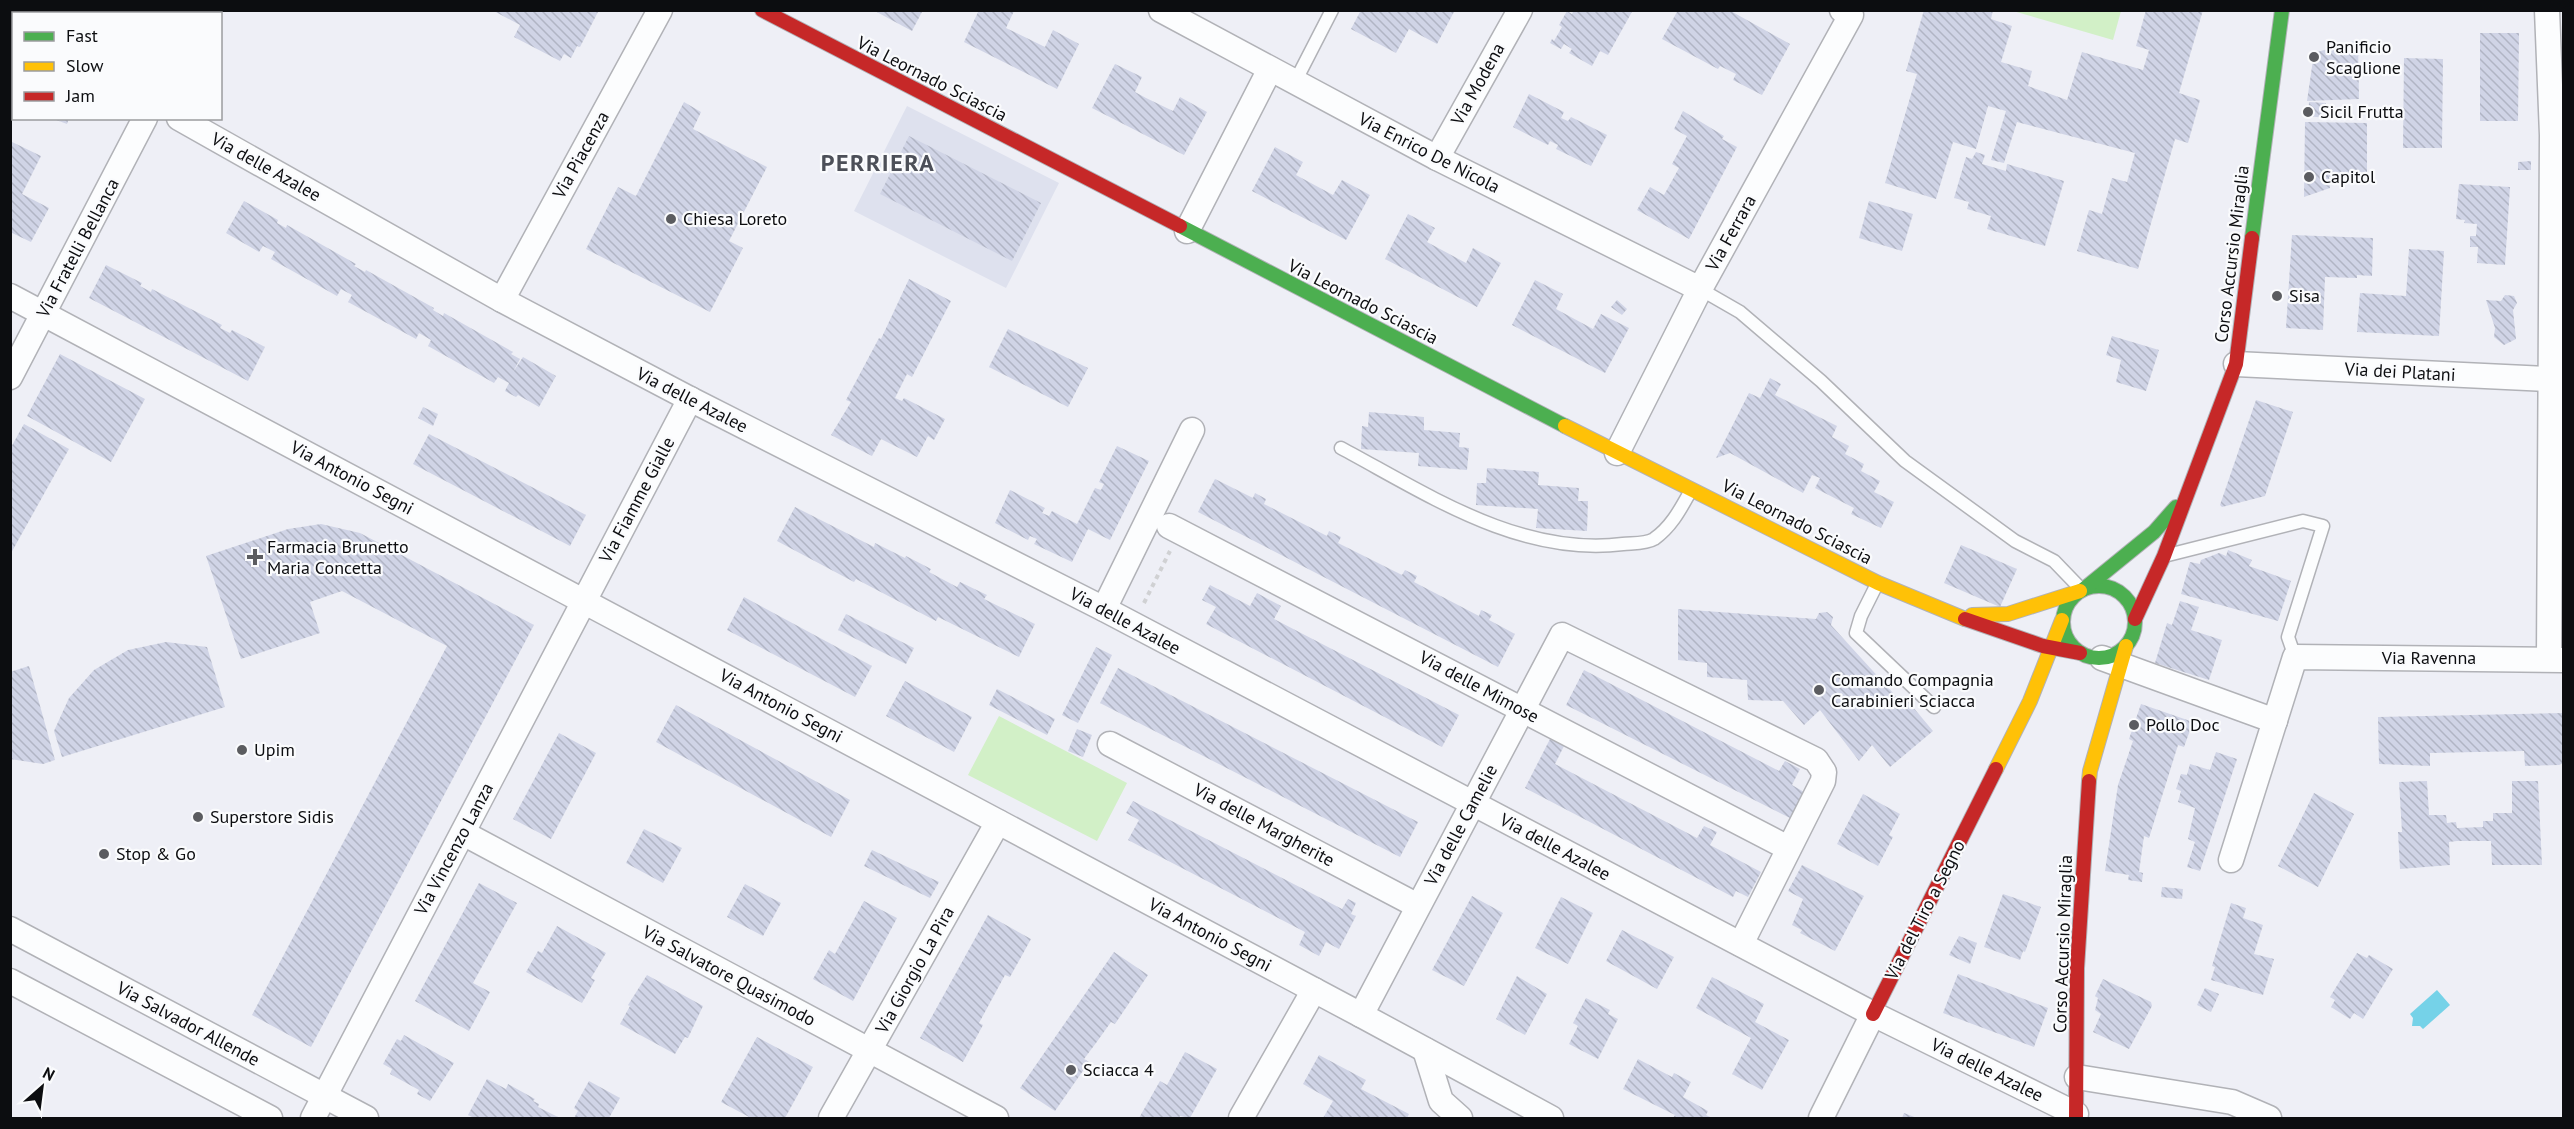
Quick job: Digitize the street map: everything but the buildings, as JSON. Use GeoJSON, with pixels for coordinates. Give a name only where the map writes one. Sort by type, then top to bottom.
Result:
{"type":"FeatureCollection","features":[{"type":"Feature","properties":{"kind":"street","name":"Via Piacenza"},"geometry":{"type":"LineString","coordinates":[[502,300],[660,10]]}},
{"type":"Feature","properties":{"kind":"street","name":"Via Leornado Sciascia"},"geometry":{"type":"LineString","coordinates":[[762,10],[1617,453],[1692,488],[1878,583],[1954,615],[2052,649],[2103,656]]}},
{"type":"Feature","properties":{"kind":"street","name":"Via Enrico De Nicola"},"geometry":{"type":"LineString","coordinates":[[1161,10],[1437,158],[1700,289]]}},
{"type":"Feature","properties":{"kind":"street","name":"Via Modena"},"geometry":{"type":"LineString","coordinates":[[1437,158],[1520,10]]}},
{"type":"Feature","properties":{"kind":"street","name":"Corso Accursio Miraglia"},"geometry":{"type":"LineString","coordinates":[[2135,619],[2164,556],[2236,364],[2282,10]]}},
{"type":"Feature","properties":{"kind":"street"},"geometry":{"type":"LineString","coordinates":[[2547,10],[2558,133],[2556,660]]}},
{"type":"Feature","properties":{"kind":"street","name":"Via Ferrara"},"geometry":{"type":"LineString","coordinates":[[1617,453],[1700,289],[1846,13]]}},
{"type":"Feature","properties":{"kind":"street"},"geometry":{"type":"LineString","coordinates":[[1187,231],[1270,69]]}},
{"type":"Feature","properties":{"kind":"street","name":"Via Fratelli Bellanca"},"geometry":{"type":"LineString","coordinates":[[10,377],[144,120]]}},
{"type":"Feature","properties":{"kind":"street","name":"Via delle Azalee"},"geometry":{"type":"LineString","coordinates":[[183,120],[502,300],[690,399],[1104,609],[1873,1014],[2076,1116]]}},
{"type":"Feature","properties":{"kind":"street","name":"Via Antonio Segni"},"geometry":{"type":"LineString","coordinates":[[10,296],[1314,990],[1551,1119]]}},
{"type":"Feature","properties":{"kind":"street","name":"Via dei Platani"},"geometry":{"type":"LineString","coordinates":[[2236,364],[2556,378]]}},
{"type":"Feature","properties":{"kind":"street","name":"Via Fiamme Gialle"},"geometry":{"type":"LineString","coordinates":[[584,601],[690,399]]}},
{"type":"Feature","properties":{"kind":"street"},"geometry":{"type":"LineString","coordinates":[[1104,609],[1192,430]]}},
{"type":"Feature","properties":{"kind":"street"},"geometry":{"type":"LineString","coordinates":[[2030,701],[2052,649],[2067,603],[2154,532],[2187,494]]}},
{"type":"Feature","properties":{"kind":"street","name":"Via delle Mimose"},"geometry":{"type":"LineString","coordinates":[[1174,529],[1788,848]]}},
{"type":"Feature","properties":{"kind":"street"},"geometry":{"type":"LineString","coordinates":[[1954,615],[2008,614],[2082,590],[2103,586],[2112,588],[2128,600],[2135,619],[2132,638],[2103,656],[2068,666]]}},
{"type":"Feature","properties":{"kind":"street","name":"Via Vincenzo Lanza"},"geometry":{"type":"LineString","coordinates":[[314,1119],[584,601]]}},
{"type":"Feature","properties":{"kind":"street"},"geometry":{"type":"LineString","coordinates":[[2062,620],[2066,639],[2103,656],[2275,721]]}},
{"type":"Feature","properties":{"kind":"street","name":"Via delle Camelie"},"geometry":{"type":"LineString","coordinates":[[1360,1015],[1562,635],[1816,760],[1824,772],[1823,782],[1788,848]]}},
{"type":"Feature","properties":{"kind":"street","name":"Corso Accursio Miraglia"},"geometry":{"type":"LineString","coordinates":[[2076,1116],[2077,968],[2090,771],[2103,656]]}},
{"type":"Feature","properties":{"kind":"street"},"geometry":{"type":"LineString","coordinates":[[2230,860],[2295,657]]}},
{"type":"Feature","properties":{"kind":"street","name":"Via Ravenna"},"geometry":{"type":"LineString","coordinates":[[2295,657],[2556,660]]}},
{"type":"Feature","properties":{"kind":"street"},"geometry":{"type":"LineString","coordinates":[[2030,701],[2052,677]]}},
{"type":"Feature","properties":{"kind":"street","name":"Via del Tiro a Segno"},"geometry":{"type":"LineString","coordinates":[[1821,1119],[2030,701]]}},
{"type":"Feature","properties":{"kind":"street","name":"Via delle Margherite"},"geometry":{"type":"LineString","coordinates":[[1110,744],[1418,906]]}},
{"type":"Feature","properties":{"kind":"street","name":"Via Giorgio La Pira"},"geometry":{"type":"LineString","coordinates":[[831,1119],[998,822]]}},
{"type":"Feature","properties":{"kind":"street","name":"Via Salvatore Quasimodo"},"geometry":{"type":"LineString","coordinates":[[463,833],[996,1119]]}},
{"type":"Feature","properties":{"kind":"street"},"geometry":{"type":"LineString","coordinates":[[1741,944],[1788,848]]}},
{"type":"Feature","properties":{"kind":"street","name":"Via Salvador Allende"},"geometry":{"type":"LineString","coordinates":[[10,929],[366,1119]]}},
{"type":"Feature","properties":{"kind":"street"},"geometry":{"type":"LineString","coordinates":[[10,981],[270,1119]]}},
{"type":"Feature","properties":{"kind":"street"},"geometry":{"type":"LineString","coordinates":[[1241,1119],[1314,990]]}},
{"type":"Feature","properties":{"kind":"street"},"geometry":{"type":"LineString","coordinates":[[1425,1050],[1441,1101],[1460,1119]]}},
{"type":"Feature","properties":{"kind":"street"},"geometry":{"type":"LineString","coordinates":[[2078,1077],[2232,1102],[2269,1119]]}},
{"type":"Feature","properties":{"kind":"lane"},"geometry":{"type":"LineString","coordinates":[[1295,82],[1332,10]]}},
{"type":"Feature","properties":{"kind":"lane"},"geometry":{"type":"LineString","coordinates":[[1700,289],[1740,312],[1821,381],[1905,461],[2015,541],[2054,561],[2082,590]]}},
{"type":"Feature","properties":{"kind":"lane"},"geometry":{"type":"LineString","coordinates":[[1341,448],[1478,521],[1537,539],[1600,547],[1652,540],[1671,524],[1692,488]]}},
{"type":"Feature","properties":{"kind":"lane"},"geometry":{"type":"LineString","coordinates":[[2164,556],[2303,521],[2323,526],[2288,637],[2295,657]]}},
{"type":"Feature","properties":{"kind":"lane"},"geometry":{"type":"LineString","coordinates":[[1878,583],[1861,616],[1856,633],[1934,707]]}},
{"type":"Feature","properties":{"kind":"path"},"geometry":{"type":"LineString","coordinates":[[1133,625],[1174,529]]}},
{"type":"Feature","properties":{"kind":"shaded area"},"geometry":{"type":"Polygon","coordinates":[[[907,106],[1059,183],[1006,288],[854,211],[907,106]]]}},
{"type":"Feature","properties":{"kind":"green space"},"geometry":{"type":"Polygon","coordinates":[[[2121,10],[2113,40],[2013,11],[2121,10]]]}},
{"type":"Feature","properties":{"kind":"green space"},"geometry":{"type":"Polygon","coordinates":[[[999,716],[1127,783],[1097,841],[968,775],[999,716]]]}},
{"type":"Feature","properties":{"kind":"water"},"geometry":{"type":"Polygon","coordinates":[[[2437,990],[2450,1005],[2423,1029],[2420,1026],[2412,1026],[2413,1018],[2410,1014],[2437,990]]]}},
{"type":"Feature","properties":{"kind":"traffic: fast"},"geometry":{"type":"LineString","coordinates":[[2252,238],[2282,10]]}},
{"type":"Feature","properties":{"kind":"traffic: fast"},"geometry":{"type":"LineString","coordinates":[[1180,226],[1565,426]]}},
{"type":"Feature","properties":{"kind":"traffic: fast"},"geometry":{"type":"LineString","coordinates":[[2084,589],[2154,532],[2176,507]]}},
{"type":"Feature","properties":{"kind":"traffic: fast"},"geometry":{"type":"LineString","coordinates":[[2099,586],[2113,589],[2125,596],[2132,608],[2135,622],[2132,636],[2125,648],[2113,655],[2099,658],[2085,655],[2073,648],[2066,636],[2063,622],[2066,608],[2073,596],[2085,589],[2099,586]]}},
{"type":"Feature","properties":{"kind":"traffic: slow"},"geometry":{"type":"LineString","coordinates":[[1565,426],[1878,583],[1965,619]]}},
{"type":"Feature","properties":{"kind":"traffic: slow"},"geometry":{"type":"LineString","coordinates":[[1972,615],[2008,614],[2080,591]]}},
{"type":"Feature","properties":{"kind":"traffic: slow"},"geometry":{"type":"LineString","coordinates":[[1996,769],[2030,701],[2062,620]]}},
{"type":"Feature","properties":{"kind":"traffic: slow"},"geometry":{"type":"LineString","coordinates":[[2089,781],[2126,646]]}},
{"type":"Feature","properties":{"kind":"traffic: jam"},"geometry":{"type":"LineString","coordinates":[[762,10],[1180,226]]}},
{"type":"Feature","properties":{"kind":"traffic: jam"},"geometry":{"type":"LineString","coordinates":[[2135,619],[2164,556],[2236,364],[2252,238]]}},
{"type":"Feature","properties":{"kind":"traffic: jam"},"geometry":{"type":"LineString","coordinates":[[1965,619],[2043,646],[2080,653]]}},
{"type":"Feature","properties":{"kind":"traffic: jam"},"geometry":{"type":"LineString","coordinates":[[1873,1014],[1996,769]]}},
{"type":"Feature","properties":{"kind":"traffic: jam"},"geometry":{"type":"LineString","coordinates":[[2076,1118],[2077,968],[2089,781]]}},
{"type":"Feature","properties":{"kind":"place","name":"Panificio Scaglione"},"geometry":{"type":"Point","coordinates":[2314,57]}},
{"type":"Feature","properties":{"kind":"place","name":"Sicil Frutta"},"geometry":{"type":"Point","coordinates":[2308,112]}},
{"type":"Feature","properties":{"kind":"place","name":"Capitol"},"geometry":{"type":"Point","coordinates":[2309,177]}},
{"type":"Feature","properties":{"kind":"place","name":"Chiesa Loreto"},"geometry":{"type":"Point","coordinates":[671,219]}},
{"type":"Feature","properties":{"kind":"place","name":"Sisa"},"geometry":{"type":"Point","coordinates":[2277,296]}},
{"type":"Feature","properties":{"kind":"place","name":"Farmacia Brunetto Maria Concetta"},"geometry":{"type":"Point","coordinates":[255,557]}},
{"type":"Feature","properties":{"kind":"place","name":"Comando Compagnia Carabinieri Sciacca"},"geometry":{"type":"Point","coordinates":[1819,690]}},
{"type":"Feature","properties":{"kind":"place","name":"Pollo Doc"},"geometry":{"type":"Point","coordinates":[2134,725]}},
{"type":"Feature","properties":{"kind":"place","name":"Upim"},"geometry":{"type":"Point","coordinates":[242,750]}},
{"type":"Feature","properties":{"kind":"place","name":"Superstore Sidis"},"geometry":{"type":"Point","coordinates":[198,817]}},
{"type":"Feature","properties":{"kind":"place","name":"Stop & Go"},"geometry":{"type":"Point","coordinates":[104,854]}},
{"type":"Feature","properties":{"kind":"place","name":"Sciacca 4"},"geometry":{"type":"Point","coordinates":[1071,1070]}},
{"type":"Feature","properties":{"kind":"district","name":"PERRIERA"},"geometry":{"type":"Point","coordinates":[878,163]}}]}
